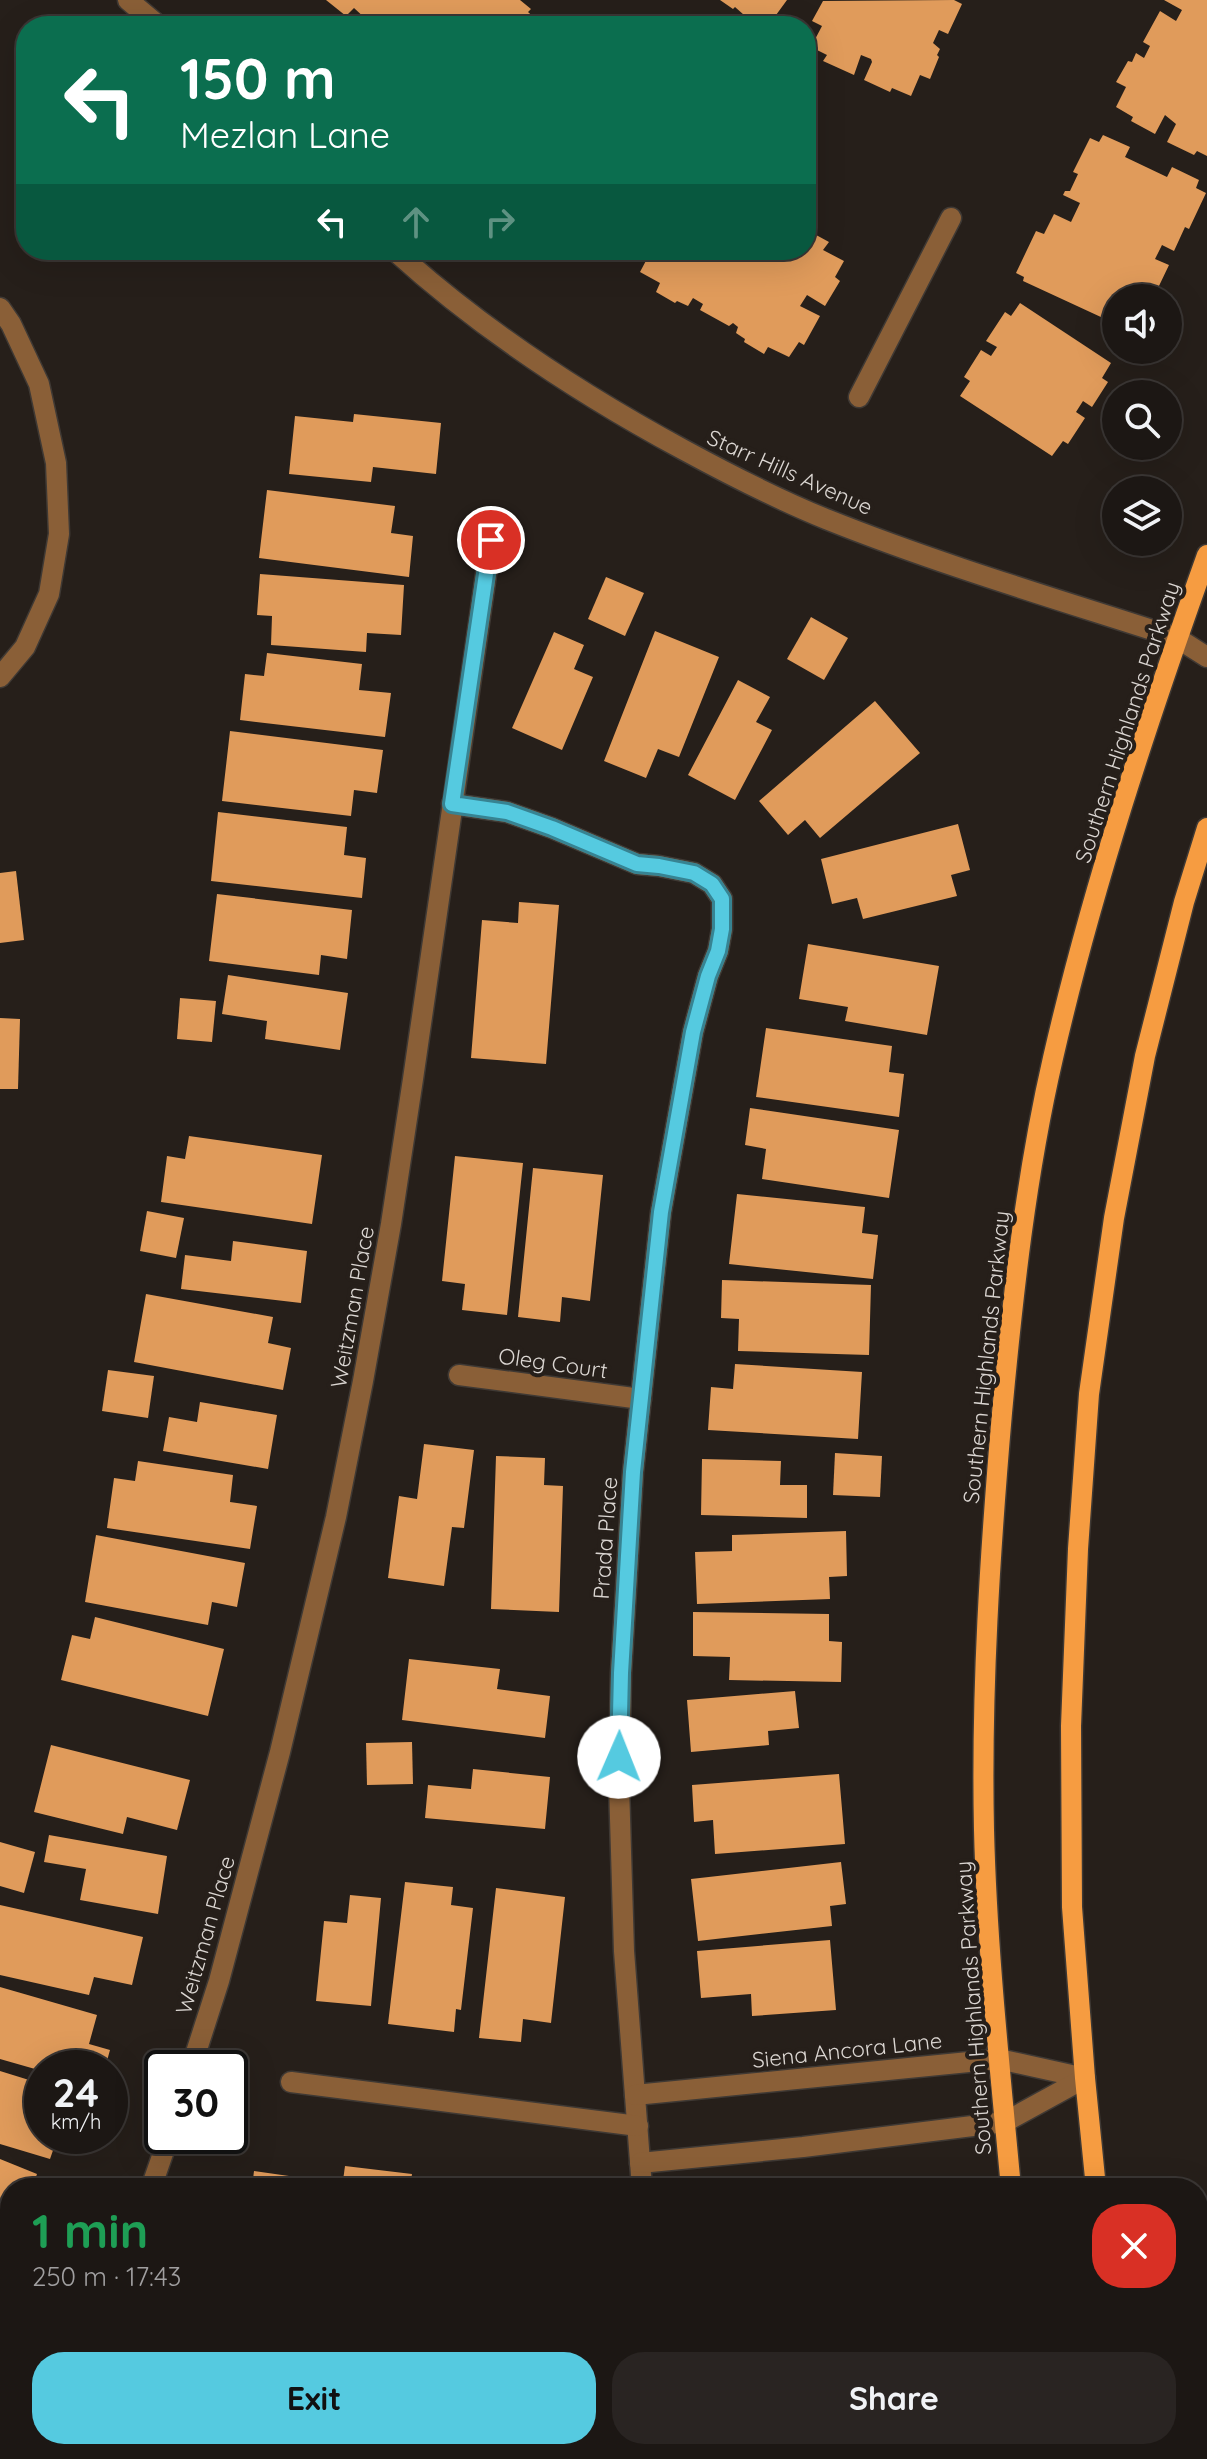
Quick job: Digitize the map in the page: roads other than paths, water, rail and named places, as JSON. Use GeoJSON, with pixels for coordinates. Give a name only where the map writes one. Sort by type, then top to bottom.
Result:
{"type":"FeatureCollection","features":[{"type":"Feature","properties":{"kind":"main road","name":"Southern Highlands Parkway"},"geometry":{"type":"LineString","coordinates":[[1010,2178],[991,1977],[984,1830],[984,1681],[1010,1325],[1028,1188],[1053,1059],[1099,888],[1177,638],[1207,555]]}},
{"type":"Feature","properties":{"kind":"main road"},"geometry":{"type":"LineString","coordinates":[[1095,2178],[1072,1907],[1071,1726],[1078,1549],[1089,1394],[1114,1218],[1145,1056],[1184,902],[1207,828]]}},
{"type":"Feature","properties":{"kind":"street"},"geometry":{"type":"LineString","coordinates":[[128,0],[147,16]]}},
{"type":"Feature","properties":{"kind":"street"},"geometry":{"type":"LineString","coordinates":[[859,397],[951,218]]}},
{"type":"Feature","properties":{"kind":"street","name":"Starr Hills Avenue"},"geometry":{"type":"LineString","coordinates":[[406,260],[470,313],[577,390],[719,469],[825,519],[1177,638],[1207,657]]}},
{"type":"Feature","properties":{"kind":"street"},"geometry":{"type":"LineString","coordinates":[[0,308],[11,324],[39,384],[56,463],[59,534],[49,594],[25,647],[0,677]]}},
{"type":"Feature","properties":{"kind":"street","name":"Weitzman Place"},"geometry":{"type":"LineString","coordinates":[[197,2050],[219,1981],[276,1768],[336,1517],[391,1224],[491,540]]}},
{"type":"Feature","properties":{"kind":"street","name":"Prada Place"},"geometry":{"type":"LineString","coordinates":[[452,804],[507,812],[637,864],[694,873],[712,884],[722,899],[718,951],[693,1032],[661,1212],[633,1472],[622,1658],[619,1785],[624,1951],[641,2178]]}},
{"type":"Feature","properties":{"kind":"street","name":"Oleg Court"},"geometry":{"type":"LineString","coordinates":[[459,1375],[641,1399]]}},
{"type":"Feature","properties":{"kind":"street","name":"Siena Ancora Lane"},"geometry":{"type":"LineString","coordinates":[[635,2095],[999,2059],[1085,2078]]}},
{"type":"Feature","properties":{"kind":"street"},"geometry":{"type":"LineString","coordinates":[[640,2163],[1005,2122],[1085,2078]]}},
{"type":"Feature","properties":{"kind":"street"},"geometry":{"type":"LineString","coordinates":[[291,2082],[638,2126]]}},
{"type":"Feature","properties":{"kind":"street"},"geometry":{"type":"LineString","coordinates":[[154,2178],[163,2154]]}}]}
